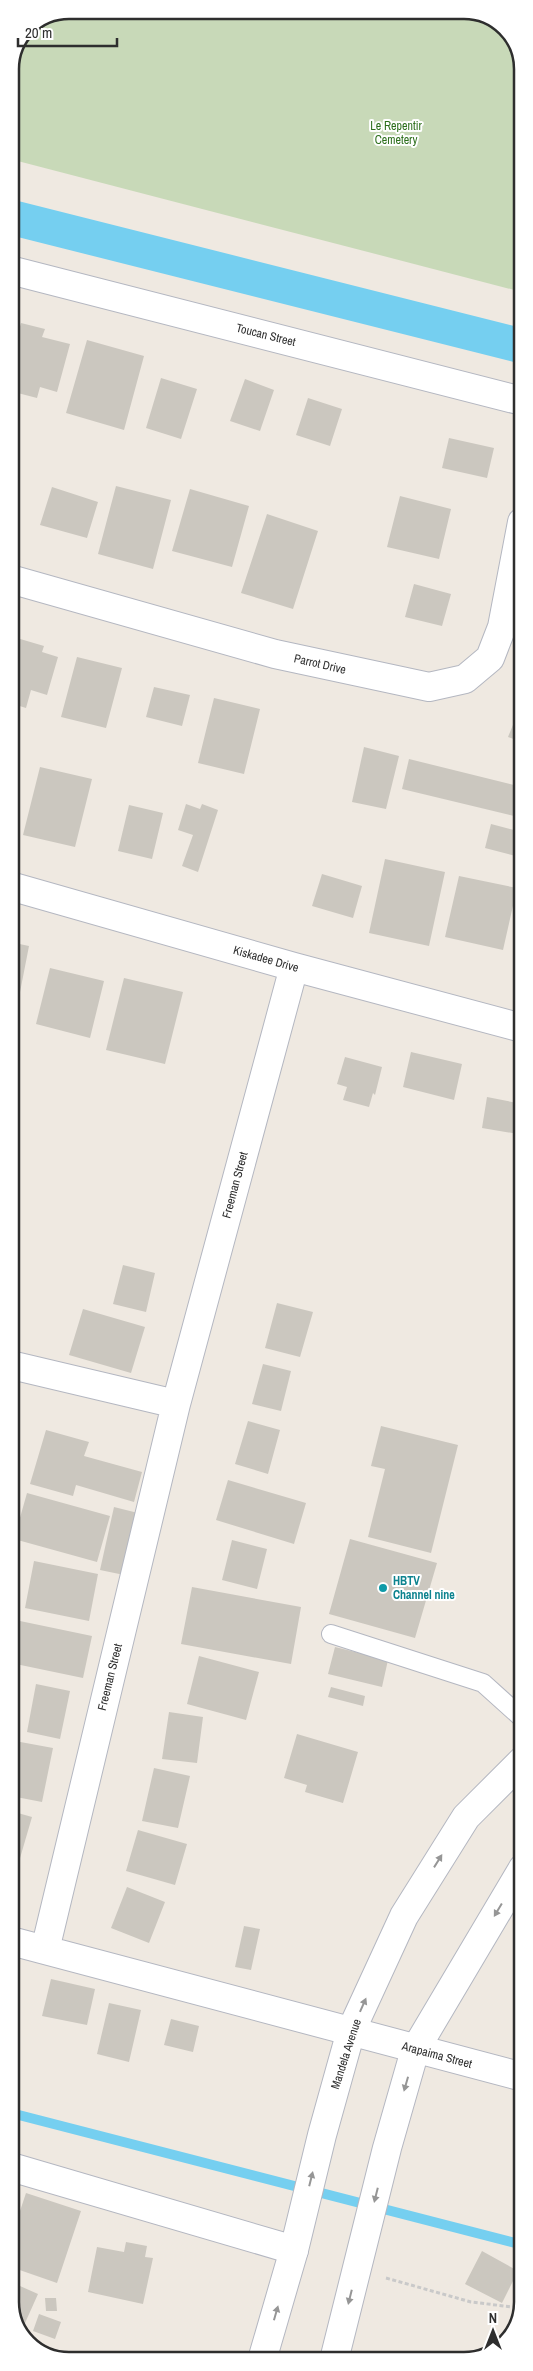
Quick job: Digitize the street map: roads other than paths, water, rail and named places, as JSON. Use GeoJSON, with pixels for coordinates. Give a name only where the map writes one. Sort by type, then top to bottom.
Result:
{"type":"FeatureCollection","features":[{"type":"Feature","properties":{"kind":"street","name":"Toucan Street"},"geometry":{"type":"LineString","coordinates":[[19,272],[514,398]]}},
{"type":"Feature","properties":{"kind":"street","name":"Parrot Drive"},"geometry":{"type":"LineString","coordinates":[[19,582],[276,654],[429,686],[465,679],[490,658],[502,627],[514,564]]}},
{"type":"Feature","properties":{"kind":"street","name":"Kiskadee Drive"},"geometry":{"type":"LineString","coordinates":[[19,889],[294,967],[514,1026]]}},
{"type":"Feature","properties":{"kind":"street","name":"Freeman Street"},"geometry":{"type":"LineString","coordinates":[[45,1950],[176,1404],[294,967]]}},
{"type":"Feature","properties":{"kind":"street"},"geometry":{"type":"LineString","coordinates":[[19,1368],[176,1404]]}},
{"type":"Feature","properties":{"kind":"street","name":"Mandela Avenue"},"geometry":{"type":"LineString","coordinates":[[264,2352],[297,2237],[322,2134],[351,2031],[404,1916],[424,1883],[466,1818],[514,1769]]}},
{"type":"Feature","properties":{"kind":"street"},"geometry":{"type":"LineString","coordinates":[[336,2352],[387,2148],[415,2050],[514,1883]]}},
{"type":"Feature","properties":{"kind":"street"},"geometry":{"type":"LineString","coordinates":[[19,1943],[351,2031]]}},
{"type":"Feature","properties":{"kind":"street","name":"Arapaima Street"},"geometry":{"type":"LineString","coordinates":[[351,2031],[415,2050],[514,2075]]}},
{"type":"Feature","properties":{"kind":"street"},"geometry":{"type":"LineString","coordinates":[[19,2169],[297,2237]]}},
{"type":"Feature","properties":{"kind":"lane"},"geometry":{"type":"LineString","coordinates":[[331,1634],[483,1682],[514,1711]]}},
{"type":"Feature","properties":{"kind":"waterway"},"geometry":{"type":"LineString","coordinates":[[19,219],[514,344]]}},
{"type":"Feature","properties":{"kind":"waterway"},"geometry":{"type":"LineString","coordinates":[[19,2115],[514,2243]]}},
{"type":"Feature","properties":{"kind":"place","name":"HBTV Channel nine"},"geometry":{"type":"Point","coordinates":[383,1588]}},
{"type":"Feature","properties":{"kind":"park label","name":"Le Repentir Cemetery"},"geometry":{"type":"Point","coordinates":[396,133]}}]}
